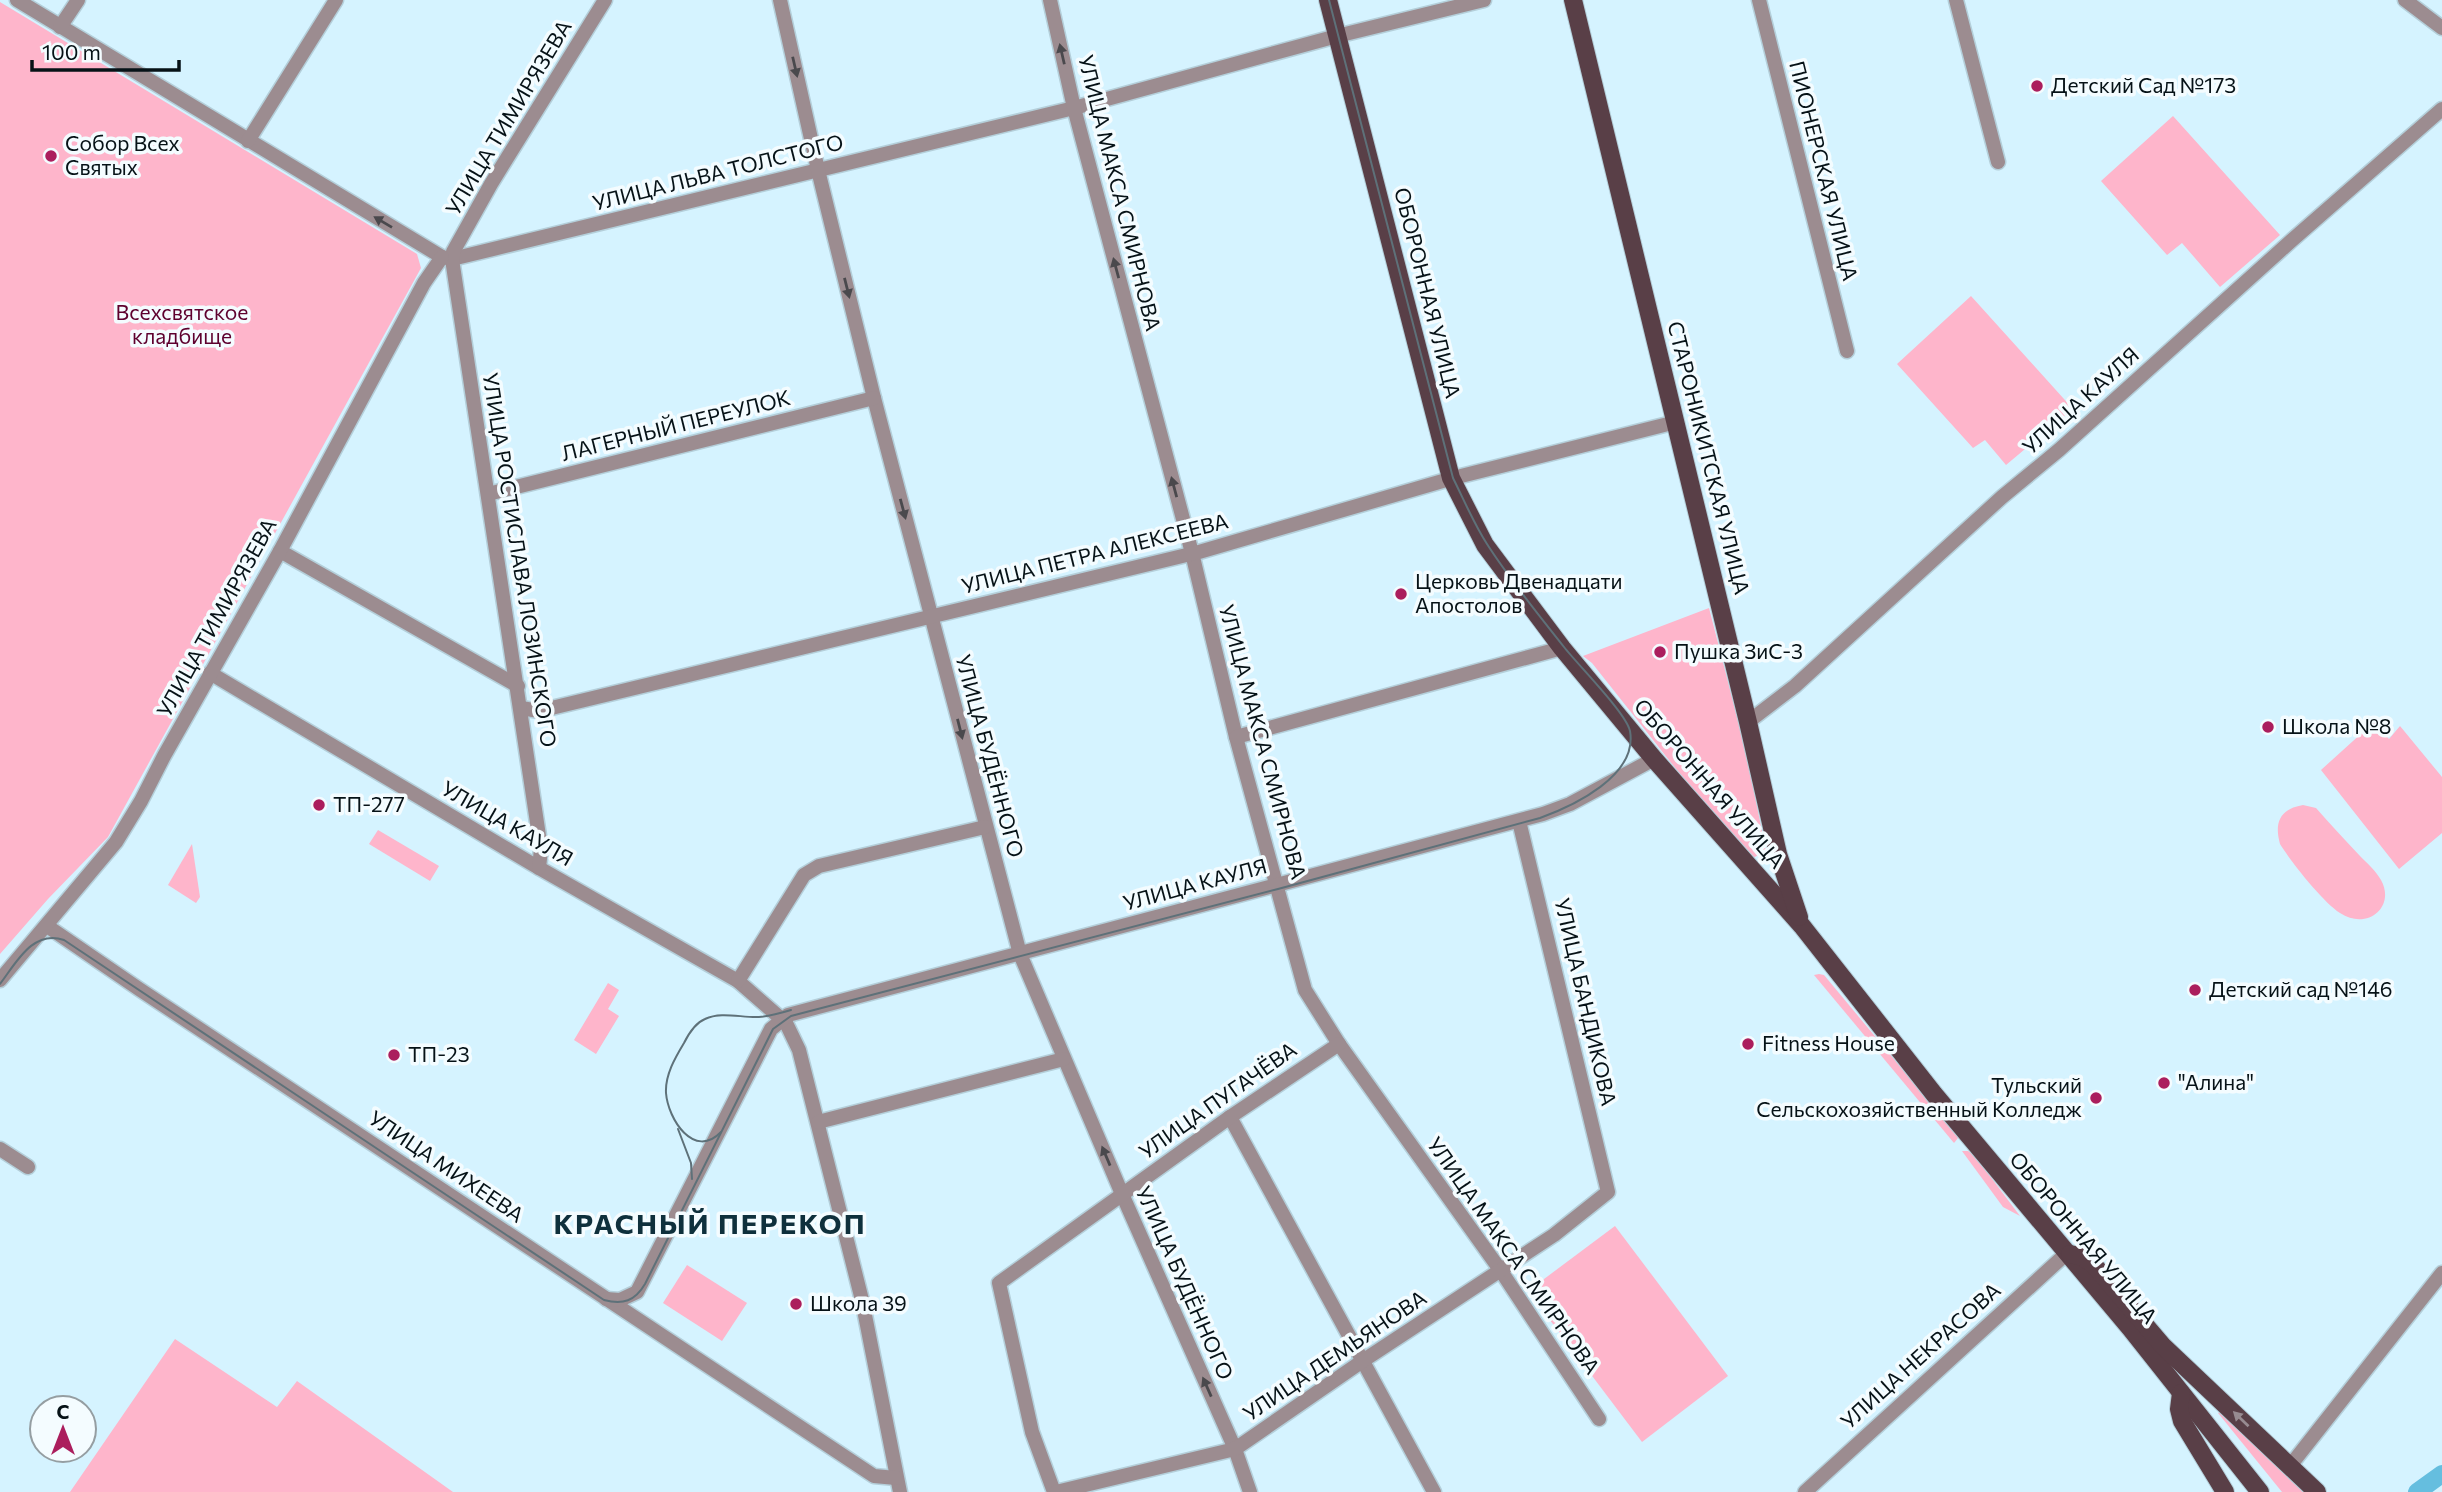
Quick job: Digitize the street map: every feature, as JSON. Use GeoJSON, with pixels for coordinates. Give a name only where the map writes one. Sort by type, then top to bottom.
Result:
{"type":"FeatureCollection","features":[{"type":"Feature","properties":{"kind":"main road","name":"ОБОРОННАЯ УЛИЦА"},"geometry":{"type":"LineString","coordinates":[[1328,0],[1451,478],[1485,545],[1562,648],[1654,759],[1802,926],[1934,1094],[2075,1257],[2260,1492]]}},
{"type":"Feature","properties":{"kind":"main road","name":"СТАРОНИКИТСКАЯ УЛИЦА"},"geometry":{"type":"LineString","coordinates":[[1573,0],[1778,854],[1802,926]]}},
{"type":"Feature","properties":{"kind":"main road"},"geometry":{"type":"LineString","coordinates":[[1748,866],[1767,864],[1778,854]]}},
{"type":"Feature","properties":{"kind":"main road"},"geometry":{"type":"LineString","coordinates":[[2075,1257],[2093,1264],[2163,1346],[2318,1492]]}},
{"type":"Feature","properties":{"kind":"main road"},"geometry":{"type":"LineString","coordinates":[[2130,1328],[2163,1346],[2177,1388],[2182,1421],[2225,1492]]}},
{"type":"Feature","properties":{"kind":"street"},"geometry":{"type":"LineString","coordinates":[[17,0],[447,258]]}},
{"type":"Feature","properties":{"kind":"street"},"geometry":{"type":"LineString","coordinates":[[60,27],[78,0]]}},
{"type":"Feature","properties":{"kind":"street"},"geometry":{"type":"LineString","coordinates":[[248,141],[336,0]]}},
{"type":"Feature","properties":{"kind":"street","name":"УЛИЦА ТИМИРЯЗЕВА"},"geometry":{"type":"LineString","coordinates":[[0,980],[116,842],[280,551],[424,283],[453,252],[491,184],[606,0]]}},
{"type":"Feature","properties":{"kind":"street","name":"УЛИЦА БУДЁННОГО"},"geometry":{"type":"LineString","coordinates":[[780,0],[874,398],[1020,954],[1235,1449],[1250,1492]]}},
{"type":"Feature","properties":{"kind":"street","name":"УЛИЦА МАКСА СМИРНОВА"},"geometry":{"type":"LineString","coordinates":[[1050,0],[1074,108],[1192,554],[1236,737],[1305,990],[1339,1044],[1501,1271],[1599,1419]]}},
{"type":"Feature","properties":{"kind":"street","name":"УЛИЦА ЛЬВА ТОЛСТОГО"},"geometry":{"type":"LineString","coordinates":[[447,258],[1074,108],[1337,36],[1484,0]]}},
{"type":"Feature","properties":{"kind":"street","name":"ПИОНЕРСКАЯ УЛИЦА"},"geometry":{"type":"LineString","coordinates":[[1759,0],[1847,351]]}},
{"type":"Feature","properties":{"kind":"street"},"geometry":{"type":"LineString","coordinates":[[1956,0],[1998,162]]}},
{"type":"Feature","properties":{"kind":"street"},"geometry":{"type":"LineString","coordinates":[[2405,0],[2442,28]]}},
{"type":"Feature","properties":{"kind":"street","name":"УЛИЦА КАУЛЯ"},"geometry":{"type":"LineString","coordinates":[[1748,722],[1795,686],[2003,497],[2442,109]]}},
{"type":"Feature","properties":{"kind":"street","name":"УЛИЦА РОСТИСЛАВА ЛОЗИНСКОГО"},"geometry":{"type":"LineString","coordinates":[[447,258],[518,686],[541,849],[539,868]]}},
{"type":"Feature","properties":{"kind":"street","name":"ЛАГЕРНЫЙ ПЕРЕУЛОК"},"geometry":{"type":"LineString","coordinates":[[488,494],[874,398]]}},
{"type":"Feature","properties":{"kind":"street","name":"УЛИЦА ПЕТРА АЛЕКСЕЕВА"},"geometry":{"type":"LineString","coordinates":[[521,708],[539,711],[1192,554],[1451,478],[1676,422]]}},
{"type":"Feature","properties":{"kind":"street"},"geometry":{"type":"LineString","coordinates":[[280,551],[518,686]]}},
{"type":"Feature","properties":{"kind":"street"},"geometry":{"type":"LineString","coordinates":[[1236,737],[1562,648]]}},
{"type":"Feature","properties":{"kind":"street","name":"УЛИЦА КАУЛЯ"},"geometry":{"type":"LineString","coordinates":[[211,673],[539,868],[738,981],[778,1018],[1519,821],[1570,804],[1654,759]]}},
{"type":"Feature","properties":{"kind":"street","name":"УЛИЦА БАНДИКОВА"},"geometry":{"type":"LineString","coordinates":[[1519,821],[1608,1192]]}},
{"type":"Feature","properties":{"kind":"street"},"geometry":{"type":"LineString","coordinates":[[738,981],[804,875],[810,870],[985,827]]}},
{"type":"Feature","properties":{"kind":"street","name":"УЛИЦА МИХЕЕВА"},"geometry":{"type":"LineString","coordinates":[[47,926],[874,1476],[898,1485]]}},
{"type":"Feature","properties":{"kind":"street"},"geometry":{"type":"LineString","coordinates":[[606,1299],[620,1300],[637,1292],[771,1029],[778,1018],[786,1023],[800,1050],[862,1300],[898,1485]]}},
{"type":"Feature","properties":{"kind":"street","name":"УЛИЦА ПУГАЧЁВА"},"geometry":{"type":"LineString","coordinates":[[1055,1492],[1032,1432],[999,1283],[1230,1117],[1339,1044]]}},
{"type":"Feature","properties":{"kind":"street"},"geometry":{"type":"LineString","coordinates":[[818,1122],[1064,1059]]}},
{"type":"Feature","properties":{"kind":"street"},"geometry":{"type":"LineString","coordinates":[[1230,1117],[1434,1492]]}},
{"type":"Feature","properties":{"kind":"street"},"geometry":{"type":"LineString","coordinates":[[0,1149],[28,1167]]}},
{"type":"Feature","properties":{"kind":"street","name":"УЛИЦА ДЕМЬЯНОВА"},"geometry":{"type":"LineString","coordinates":[[1055,1492],[1235,1449],[1554,1235],[1608,1192]]}},
{"type":"Feature","properties":{"kind":"street","name":"УЛИЦА НЕКРАСОВА"},"geometry":{"type":"LineString","coordinates":[[1805,1492],[2075,1257]]}},
{"type":"Feature","properties":{"kind":"street"},"geometry":{"type":"LineString","coordinates":[[2290,1466],[2442,1273]]}},
{"type":"Feature","properties":{"kind":"green space","name":"Всехсвятское кладбище"},"geometry":{"type":"Polygon","coordinates":[[[0,2],[417,254],[421,268],[108,837],[0,954],[0,2]]]}},
{"type":"Feature","properties":{"kind":"green space"},"geometry":{"type":"Polygon","coordinates":[[[2173,116],[2280,235],[2220,287],[2182,243],[2167,255],[2101,181],[2173,116]]]}},
{"type":"Feature","properties":{"kind":"green space"},"geometry":{"type":"Polygon","coordinates":[[[1971,296],[2073,409],[2006,465],[1985,440],[1973,448],[1897,364],[1971,296]]]}},
{"type":"Feature","properties":{"kind":"green space"},"geometry":{"type":"Polygon","coordinates":[[[1709,608],[1746,752],[1766,851],[1751,859],[1592,663],[1583,656],[1709,608]]]}},
{"type":"Feature","properties":{"kind":"green space"},"geometry":{"type":"Polygon","coordinates":[[[2374,722],[2389,739],[2400,726],[2442,777],[2442,833],[2399,869],[2321,770],[2374,722]]]}},
{"type":"Feature","properties":{"kind":"green space"},"geometry":{"type":"Polygon","coordinates":[[[2303,805],[2316,808],[2381,880],[2385,899],[2382,907],[2369,918],[2350,918],[2340,913],[2316,891],[2280,844],[2278,829],[2281,818],[2289,810],[2303,805]]]}},
{"type":"Feature","properties":{"kind":"green space"},"geometry":{"type":"Polygon","coordinates":[[[378,830],[439,866],[430,881],[369,844],[378,830]]]}},
{"type":"Feature","properties":{"kind":"green space"},"geometry":{"type":"Polygon","coordinates":[[[192,844],[200,897],[196,903],[168,885],[192,844]]]}},
{"type":"Feature","properties":{"kind":"green space"},"geometry":{"type":"Polygon","coordinates":[[[1814,975],[1824,975],[1957,1135],[1954,1143],[1814,975]]]}},
{"type":"Feature","properties":{"kind":"green space"},"geometry":{"type":"Polygon","coordinates":[[[608,983],[619,990],[608,1009],[619,1016],[596,1054],[574,1040],[608,983]]]}},
{"type":"Feature","properties":{"kind":"green space"},"geometry":{"type":"Polygon","coordinates":[[[1962,1151],[1974,1155],[2020,1216],[2003,1207],[1962,1151]]]}},
{"type":"Feature","properties":{"kind":"green space"},"geometry":{"type":"Polygon","coordinates":[[[1615,1226],[1728,1376],[1642,1442],[1528,1291],[1615,1226]]]}},
{"type":"Feature","properties":{"kind":"green space"},"geometry":{"type":"Polygon","coordinates":[[[687,1265],[747,1303],[722,1341],[663,1303],[687,1265]]]}},
{"type":"Feature","properties":{"kind":"green space"},"geometry":{"type":"Polygon","coordinates":[[[175,1339],[277,1407],[297,1381],[453,1492],[70,1492],[89,1464],[98,1464],[98,1451],[175,1339]]]}},
{"type":"Feature","properties":{"kind":"green space"},"geometry":{"type":"Polygon","coordinates":[[[2224,1410],[2305,1492],[2282,1492],[2218,1413],[2224,1410]]]}},
{"type":"Feature","properties":{"kind":"waterway"},"geometry":{"type":"LineString","coordinates":[[2417,1492],[2442,1474]]}},
{"type":"Feature","properties":{"kind":"tram line"},"geometry":{"type":"LineString","coordinates":[[0,984],[19,958],[34,944],[43,939],[64,940],[604,1300],[623,1302],[633,1298],[645,1284],[773,1029],[791,1016],[1540,818],[1569,806],[1600,787],[1624,762],[1630,747],[1630,731],[1611,701],[1564,647],[1505,571],[1478,528],[1453,478],[1329,0]]}},
{"type":"Feature","properties":{"kind":"tram line"},"geometry":{"type":"LineString","coordinates":[[721,1132],[711,1139],[692,1139],[677,1124],[668,1103],[666,1086],[669,1073],[688,1036],[698,1023],[711,1017],[759,1017],[791,1010]]}},
{"type":"Feature","properties":{"kind":"tram line"},"geometry":{"type":"LineString","coordinates":[[678,1129],[691,1163],[692,1179]]}},
{"type":"Feature","properties":{"kind":"place","name":"Детский Сад №173"},"geometry":{"type":"Point","coordinates":[2037,86]}},
{"type":"Feature","properties":{"kind":"place","name":"Собор Всех Святых"},"geometry":{"type":"Point","coordinates":[51,156]}},
{"type":"Feature","properties":{"kind":"place","name":"Церковь Двенадцати Апостолов"},"geometry":{"type":"Point","coordinates":[1401,594]}},
{"type":"Feature","properties":{"kind":"place","name":"Пушка ЗиС-3"},"geometry":{"type":"Point","coordinates":[1660,652]}},
{"type":"Feature","properties":{"kind":"place","name":"Школа №8"},"geometry":{"type":"Point","coordinates":[2268,727]}},
{"type":"Feature","properties":{"kind":"place","name":"ТП-277"},"geometry":{"type":"Point","coordinates":[319,805]}},
{"type":"Feature","properties":{"kind":"place","name":"Детский сад №146"},"geometry":{"type":"Point","coordinates":[2195,990]}},
{"type":"Feature","properties":{"kind":"place","name":"Fitness House"},"geometry":{"type":"Point","coordinates":[1748,1044]}},
{"type":"Feature","properties":{"kind":"place","name":"ТП-23"},"geometry":{"type":"Point","coordinates":[394,1055]}},
{"type":"Feature","properties":{"kind":"place","name":"\"Алина\""},"geometry":{"type":"Point","coordinates":[2164,1083]}},
{"type":"Feature","properties":{"kind":"place","name":"Тульский Сельскохозяйственный Колледж"},"geometry":{"type":"Point","coordinates":[2096,1098]}},
{"type":"Feature","properties":{"kind":"place","name":"Школа 39"},"geometry":{"type":"Point","coordinates":[796,1304]}},
{"type":"Feature","properties":{"kind":"district","name":"КРАСНЫЙ ПЕРЕКОП"},"geometry":{"type":"Point","coordinates":[710,1224]}}]}
